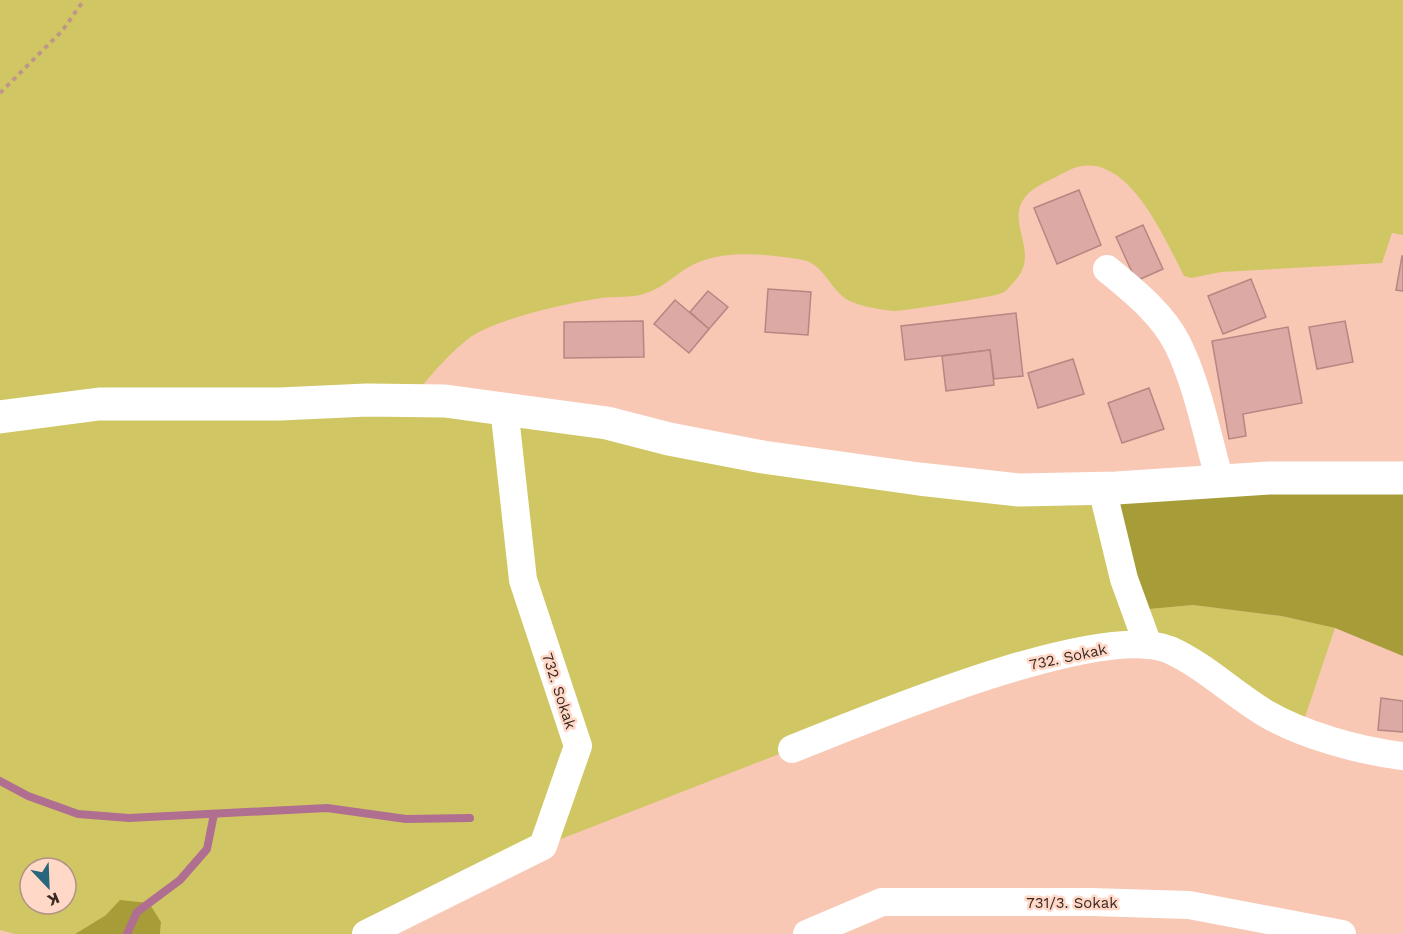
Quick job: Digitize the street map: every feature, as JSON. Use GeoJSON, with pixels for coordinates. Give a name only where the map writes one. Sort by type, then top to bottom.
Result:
{"type":"FeatureCollection","features":[{"type":"Feature","properties":{"kind":"street"},"geometry":{"type":"LineString","coordinates":[[1107,269],[1141,298],[1176,342],[1220,481]]}},
{"type":"Feature","properties":{"kind":"street"},"geometry":{"type":"LineString","coordinates":[[0,417],[99,404],[280,404],[367,400],[444,400],[607,423],[669,440],[763,457],[919,479],[1019,490],[1102,488],[1269,478],[1403,478]]}},
{"type":"Feature","properties":{"kind":"street","name":"732. Sokak"},"geometry":{"type":"LineString","coordinates":[[366,934],[543,846],[578,746],[523,580],[504,407]]}},
{"type":"Feature","properties":{"kind":"street"},"geometry":{"type":"LineString","coordinates":[[1102,488],[1124,579],[1148,645]]}},
{"type":"Feature","properties":{"kind":"street","name":"732. Sokak"},"geometry":{"type":"LineString","coordinates":[[792,748],[981,677],[1090,649],[1148,645],[1167,649],[1190,660],[1266,713],[1334,740],[1377,753],[1403,756]]}},
{"type":"Feature","properties":{"kind":"street","name":"731/3. Sokak"},"geometry":{"type":"LineString","coordinates":[[807,934],[882,902],[1189,905],[1342,934]]}},
{"type":"Feature","properties":{"kind":"path"},"geometry":{"type":"LineString","coordinates":[[0,93],[62,31],[84,0]]}},
{"type":"Feature","properties":{"kind":"shaded area"},"geometry":{"type":"Polygon","coordinates":[[[0,0],[1403,0],[1403,235],[1392,233],[1382,263],[1221,272],[1191,278],[1184,276],[1157,224],[1131,188],[1116,175],[1100,167],[1082,166],[1050,180],[1031,192],[1021,204],[1020,229],[1025,256],[1022,269],[1013,283],[1002,293],[983,298],[894,311],[876,309],[846,299],[810,262],[744,254],[714,257],[687,268],[647,293],[581,301],[511,319],[479,332],[452,353],[410,400],[1116,488],[1139,610],[1193,605],[1280,616],[1335,628],[1301,729],[1190,660],[1090,649],[792,749],[543,846],[366,934],[160,934],[161,922],[106,915],[75,934],[15,934],[0,930],[0,0]]]}},
{"type":"Feature","properties":{"kind":"shaded area"},"geometry":{"type":"Polygon","coordinates":[[[1403,478],[1403,656],[1335,628],[1281,616],[1193,605],[1139,610],[1116,488],[1403,478]]]}},
{"type":"Feature","properties":{"kind":"shaded area"},"geometry":{"type":"Polygon","coordinates":[[[120,900],[149,903],[161,922],[160,934],[75,934],[106,915],[120,900]]]}},
{"type":"Feature","properties":{"kind":"building"},"geometry":{"type":"Polygon","coordinates":[[[1079,190],[1101,245],[1057,264],[1034,208],[1079,190]]]}},
{"type":"Feature","properties":{"kind":"building"},"geometry":{"type":"Polygon","coordinates":[[[1143,225],[1163,269],[1136,281],[1116,237],[1143,225]]]}},
{"type":"Feature","properties":{"kind":"building"},"geometry":{"type":"Polygon","coordinates":[[[1403,256],[1403,291],[1396,290],[1403,256]]]}},
{"type":"Feature","properties":{"kind":"building"},"geometry":{"type":"Polygon","coordinates":[[[1251,279],[1266,317],[1223,334],[1208,296],[1251,279]]]}},
{"type":"Feature","properties":{"kind":"building"},"geometry":{"type":"Polygon","coordinates":[[[768,289],[811,292],[808,335],[765,332],[768,289]]]}},
{"type":"Feature","properties":{"kind":"building"},"geometry":{"type":"Polygon","coordinates":[[[708,291],[728,307],[709,329],[690,312],[708,291]]]}},
{"type":"Feature","properties":{"kind":"building"},"geometry":{"type":"Polygon","coordinates":[[[675,300],[709,329],[689,353],[654,324],[675,300]]]}},
{"type":"Feature","properties":{"kind":"building"},"geometry":{"type":"Polygon","coordinates":[[[1016,313],[1023,376],[994,379],[990,350],[905,360],[901,326],[1016,313]]]}},
{"type":"Feature","properties":{"kind":"building"},"geometry":{"type":"Polygon","coordinates":[[[643,321],[644,357],[564,358],[564,322],[643,321]]]}},
{"type":"Feature","properties":{"kind":"building"},"geometry":{"type":"Polygon","coordinates":[[[1345,321],[1353,362],[1317,369],[1309,327],[1345,321]]]}},
{"type":"Feature","properties":{"kind":"building"},"geometry":{"type":"Polygon","coordinates":[[[1288,327],[1302,403],[1243,414],[1246,436],[1229,439],[1212,341],[1288,327]]]}},
{"type":"Feature","properties":{"kind":"building"},"geometry":{"type":"Polygon","coordinates":[[[990,350],[994,385],[946,391],[942,356],[990,350]]]}},
{"type":"Feature","properties":{"kind":"building"},"geometry":{"type":"Polygon","coordinates":[[[1073,359],[1084,394],[1038,408],[1028,373],[1073,359]]]}},
{"type":"Feature","properties":{"kind":"building"},"geometry":{"type":"Polygon","coordinates":[[[1149,388],[1164,429],[1122,443],[1108,403],[1149,388]]]}},
{"type":"Feature","properties":{"kind":"building"},"geometry":{"type":"Polygon","coordinates":[[[1381,698],[1403,701],[1403,732],[1378,730],[1381,698]]]}},
{"type":"Feature","properties":{"kind":"waterway"},"geometry":{"type":"LineString","coordinates":[[0,781],[28,796],[78,814],[129,818],[327,808],[406,819],[470,818]]}},
{"type":"Feature","properties":{"kind":"waterway"},"geometry":{"type":"LineString","coordinates":[[127,934],[137,912],[180,880],[207,849],[214,814]]}}]}
